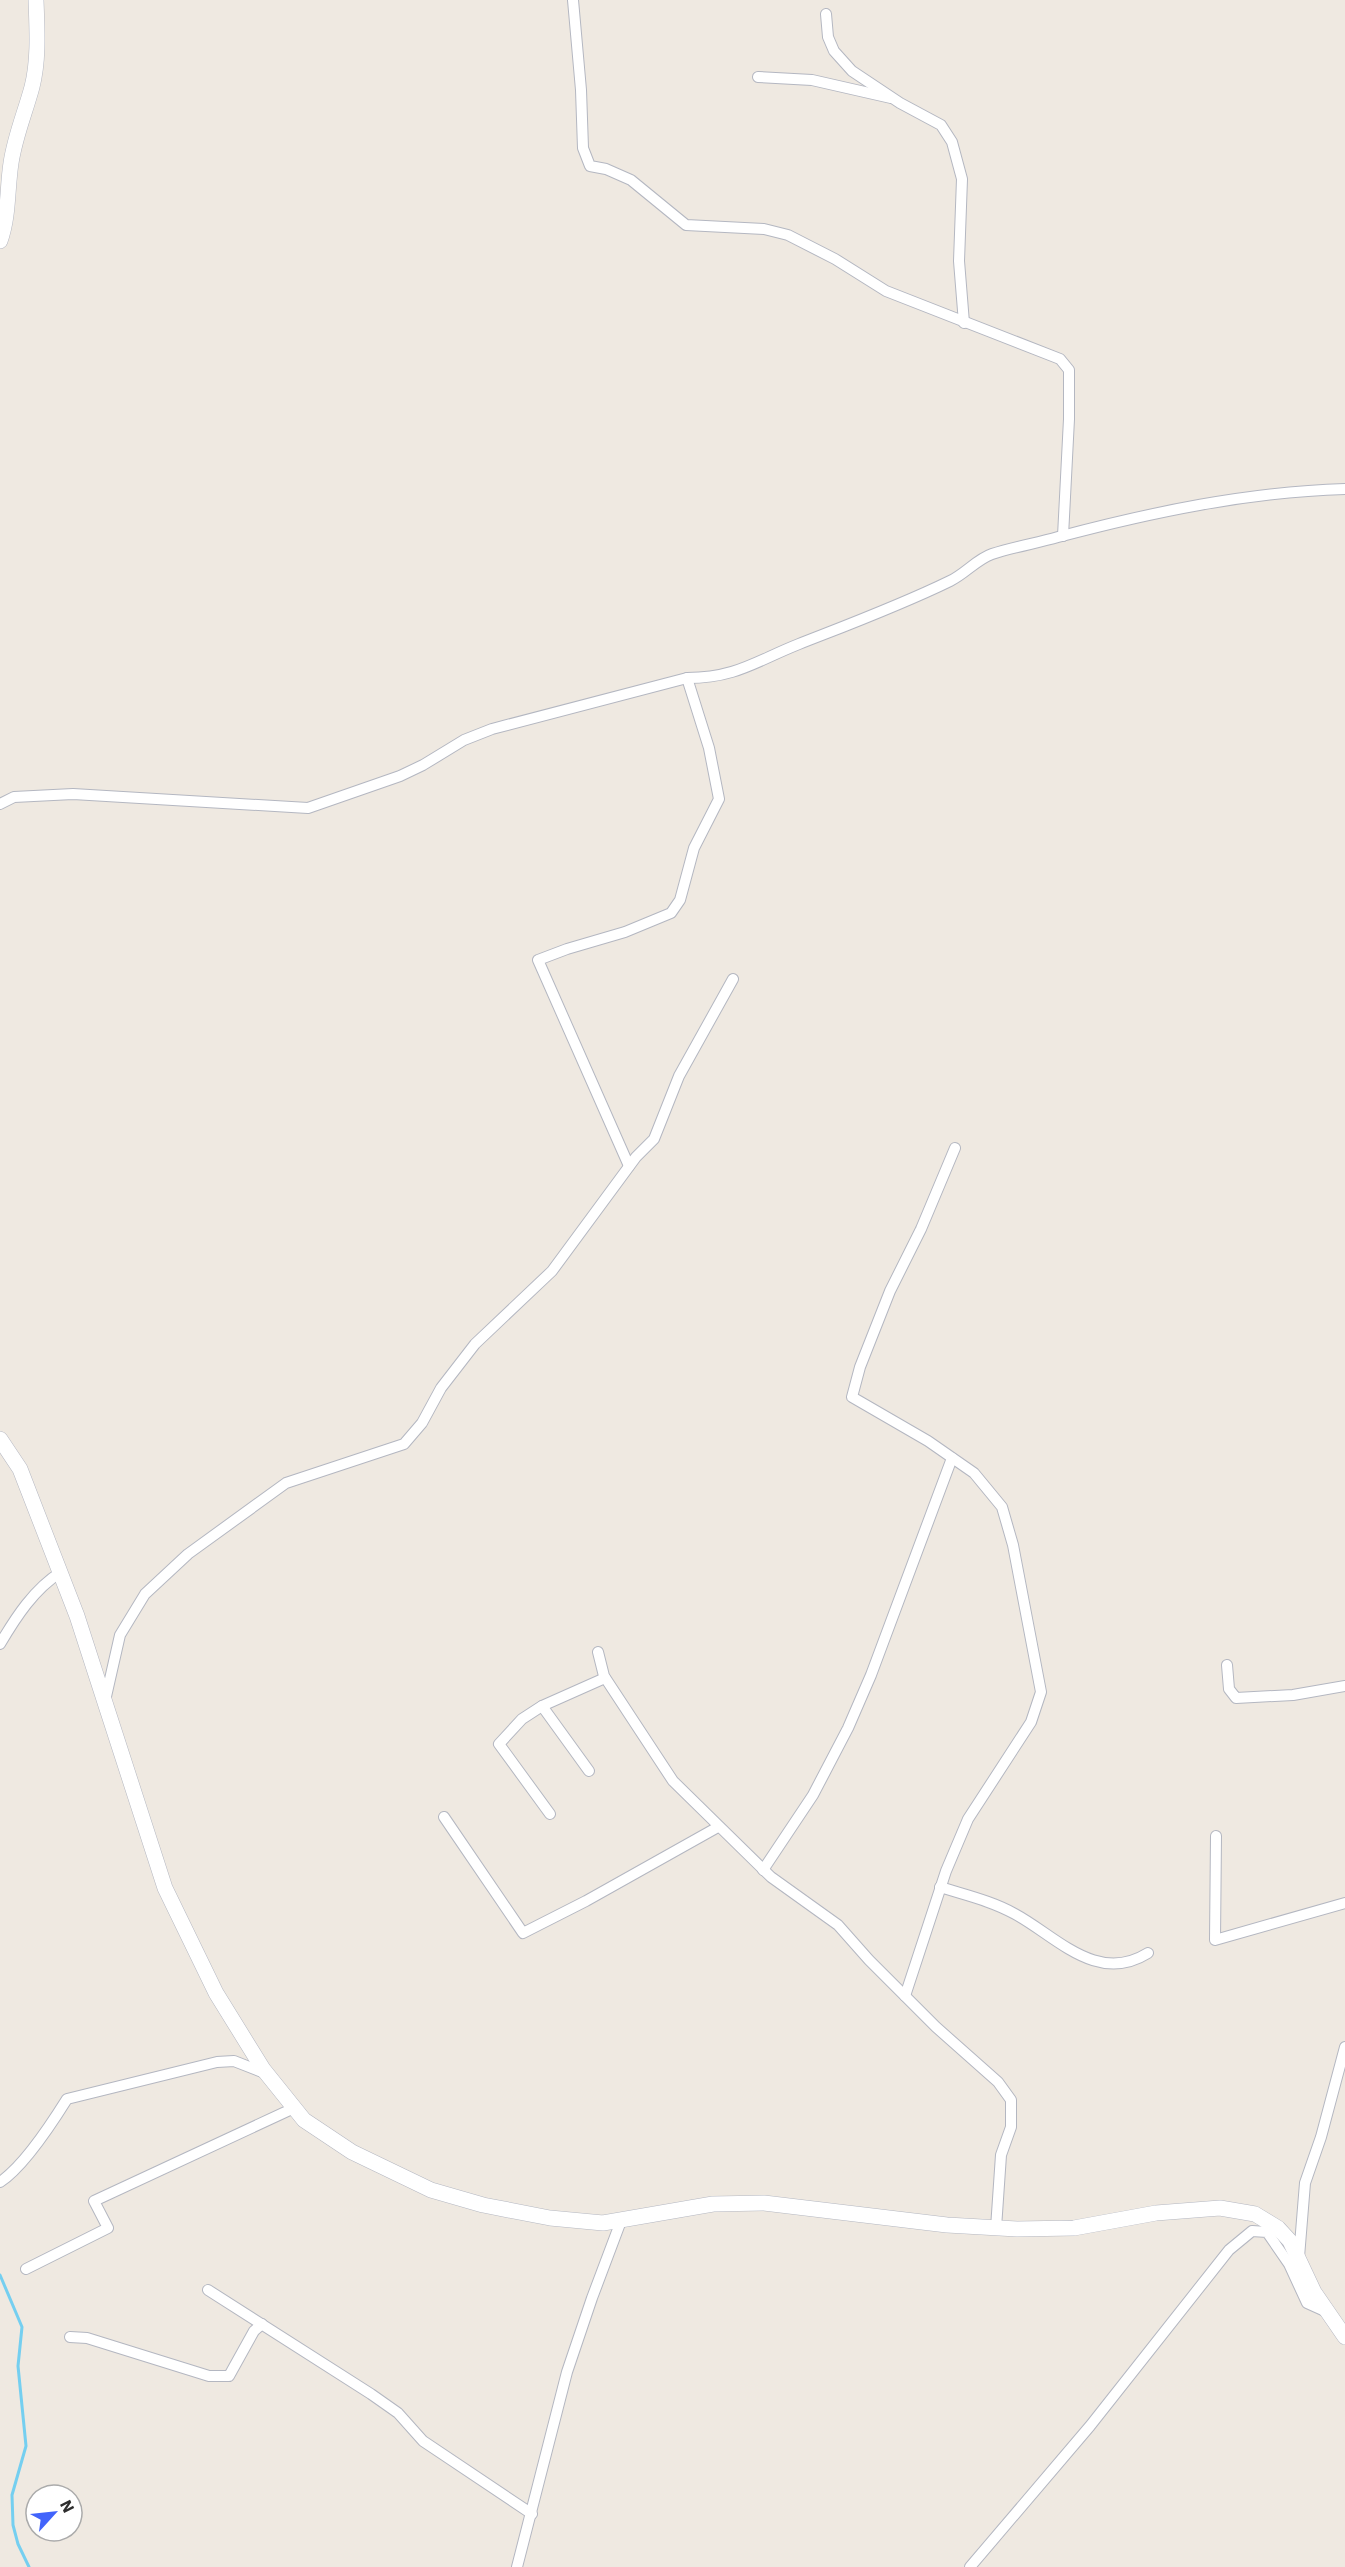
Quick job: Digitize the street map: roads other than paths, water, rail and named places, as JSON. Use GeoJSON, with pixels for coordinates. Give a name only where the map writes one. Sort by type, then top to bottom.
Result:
{"type":"FeatureCollection","features":[{"type":"Feature","properties":{"kind":"main road"},"geometry":{"type":"LineString","coordinates":[[0,241],[8,200],[11,164],[19,125],[32,87],[38,52],[36,0]]}},
{"type":"Feature","properties":{"kind":"main road"},"geometry":{"type":"LineString","coordinates":[[0,1439],[21,1469],[61,1572],[165,1888],[216,1993],[267,2074],[304,2120],[352,2152],[431,2190],[483,2205],[550,2218],[603,2223],[713,2204],[764,2203],[947,2225],[996,2228],[1074,2228],[1156,2213],[1220,2208],[1256,2214],[1278,2228],[1290,2241],[1314,2292],[1345,2337]]}},
{"type":"Feature","properties":{"kind":"street"},"geometry":{"type":"LineString","coordinates":[[573,0],[581,90],[582,148],[590,166],[606,169],[631,180],[686,225],[764,229],[788,235],[835,259],[886,291],[1060,359],[1069,370],[1063,536]]}},
{"type":"Feature","properties":{"kind":"street"},"geometry":{"type":"LineString","coordinates":[[826,14],[828,37],[834,51],[852,71],[941,125],[952,142],[962,179],[959,261],[964,323]]}},
{"type":"Feature","properties":{"kind":"street"},"geometry":{"type":"LineString","coordinates":[[758,77],[812,80],[894,98]]}},
{"type":"Feature","properties":{"kind":"street"},"geometry":{"type":"LineString","coordinates":[[0,804],[14,797],[73,794],[308,808],[400,776],[464,740],[492,729],[687,678],[707,678],[740,671],[789,648],[954,580],[990,555],[1203,504],[1266,495],[1345,489]]}},
{"type":"Feature","properties":{"kind":"street"},"geometry":{"type":"LineString","coordinates":[[629,1166],[538,960],[625,932],[671,913],[680,900],[694,848],[719,799],[712,760],[687,678]]}},
{"type":"Feature","properties":{"kind":"street"},"geometry":{"type":"LineString","coordinates":[[105,1701],[120,1635],[145,1594],[188,1554],[286,1483],[404,1444],[422,1423],[441,1388],[475,1344],[552,1271],[629,1166],[654,1139],[680,1076],[733,979]]}},
{"type":"Feature","properties":{"kind":"street"},"geometry":{"type":"LineString","coordinates":[[905,1996],[940,1887],[968,1819],[1031,1722],[1041,1692],[1013,1545],[1002,1507],[974,1473],[928,1441],[852,1397],[860,1366],[890,1292],[921,1229],[955,1148]]}},
{"type":"Feature","properties":{"kind":"street"},"geometry":{"type":"LineString","coordinates":[[763,1870],[813,1795],[848,1728],[871,1675],[952,1458]]}},
{"type":"Feature","properties":{"kind":"street"},"geometry":{"type":"LineString","coordinates":[[0,1644],[43,1585],[61,1572]]}},
{"type":"Feature","properties":{"kind":"street"},"geometry":{"type":"LineString","coordinates":[[598,1652],[605,1678],[674,1781],[763,1870],[838,1924],[869,1960],[905,1996],[998,2082],[1011,2100],[1011,2127],[1001,2155],[996,2228]]}},
{"type":"Feature","properties":{"kind":"street"},"geometry":{"type":"LineString","coordinates":[[1227,1665],[1229,1689],[1236,1698],[1293,1695],[1345,1686]]}},
{"type":"Feature","properties":{"kind":"street"},"geometry":{"type":"LineString","coordinates":[[550,1814],[499,1744],[522,1719],[542,1706],[605,1678]]}},
{"type":"Feature","properties":{"kind":"street"},"geometry":{"type":"LineString","coordinates":[[542,1706],[590,1771]]}},
{"type":"Feature","properties":{"kind":"street"},"geometry":{"type":"LineString","coordinates":[[444,1817],[523,1933],[586,1901],[718,1827]]}},
{"type":"Feature","properties":{"kind":"street"},"geometry":{"type":"LineString","coordinates":[[1216,1836],[1215,1940],[1345,1903]]}},
{"type":"Feature","properties":{"kind":"street"},"geometry":{"type":"LineString","coordinates":[[940,1887],[1015,1914],[1067,1950],[1088,1958],[1122,1964],[1133,1962],[1148,1953]]}},
{"type":"Feature","properties":{"kind":"street"},"geometry":{"type":"LineString","coordinates":[[1299,2257],[1305,2183],[1321,2137],[1345,2047]]}},
{"type":"Feature","properties":{"kind":"street"},"geometry":{"type":"LineString","coordinates":[[0,2182],[18,2165],[56,2118],[67,2099],[226,2061],[234,2061],[267,2074]]}},
{"type":"Feature","properties":{"kind":"street"},"geometry":{"type":"LineString","coordinates":[[26,2269],[108,2228],[94,2201],[294,2108]]}},
{"type":"Feature","properties":{"kind":"street"},"geometry":{"type":"LineString","coordinates":[[517,2567],[567,2372],[621,2221]]}},
{"type":"Feature","properties":{"kind":"street"},"geometry":{"type":"LineString","coordinates":[[970,2567],[1090,2426],[1229,2250],[1252,2231],[1267,2232],[1288,2264],[1307,2303],[1328,2312]]}},
{"type":"Feature","properties":{"kind":"street"},"geometry":{"type":"LineString","coordinates":[[208,2290],[371,2394],[398,2413],[423,2441],[532,2514]]}},
{"type":"Feature","properties":{"kind":"street"},"geometry":{"type":"LineString","coordinates":[[69,2337],[87,2338],[209,2376],[223,2377],[229,2376],[254,2331],[262,2324]]}},
{"type":"Feature","properties":{"kind":"waterway"},"geometry":{"type":"LineString","coordinates":[[0,2275],[22,2327],[18,2366],[26,2446],[12,2495],[13,2525],[18,2544],[29,2567]]}}]}
